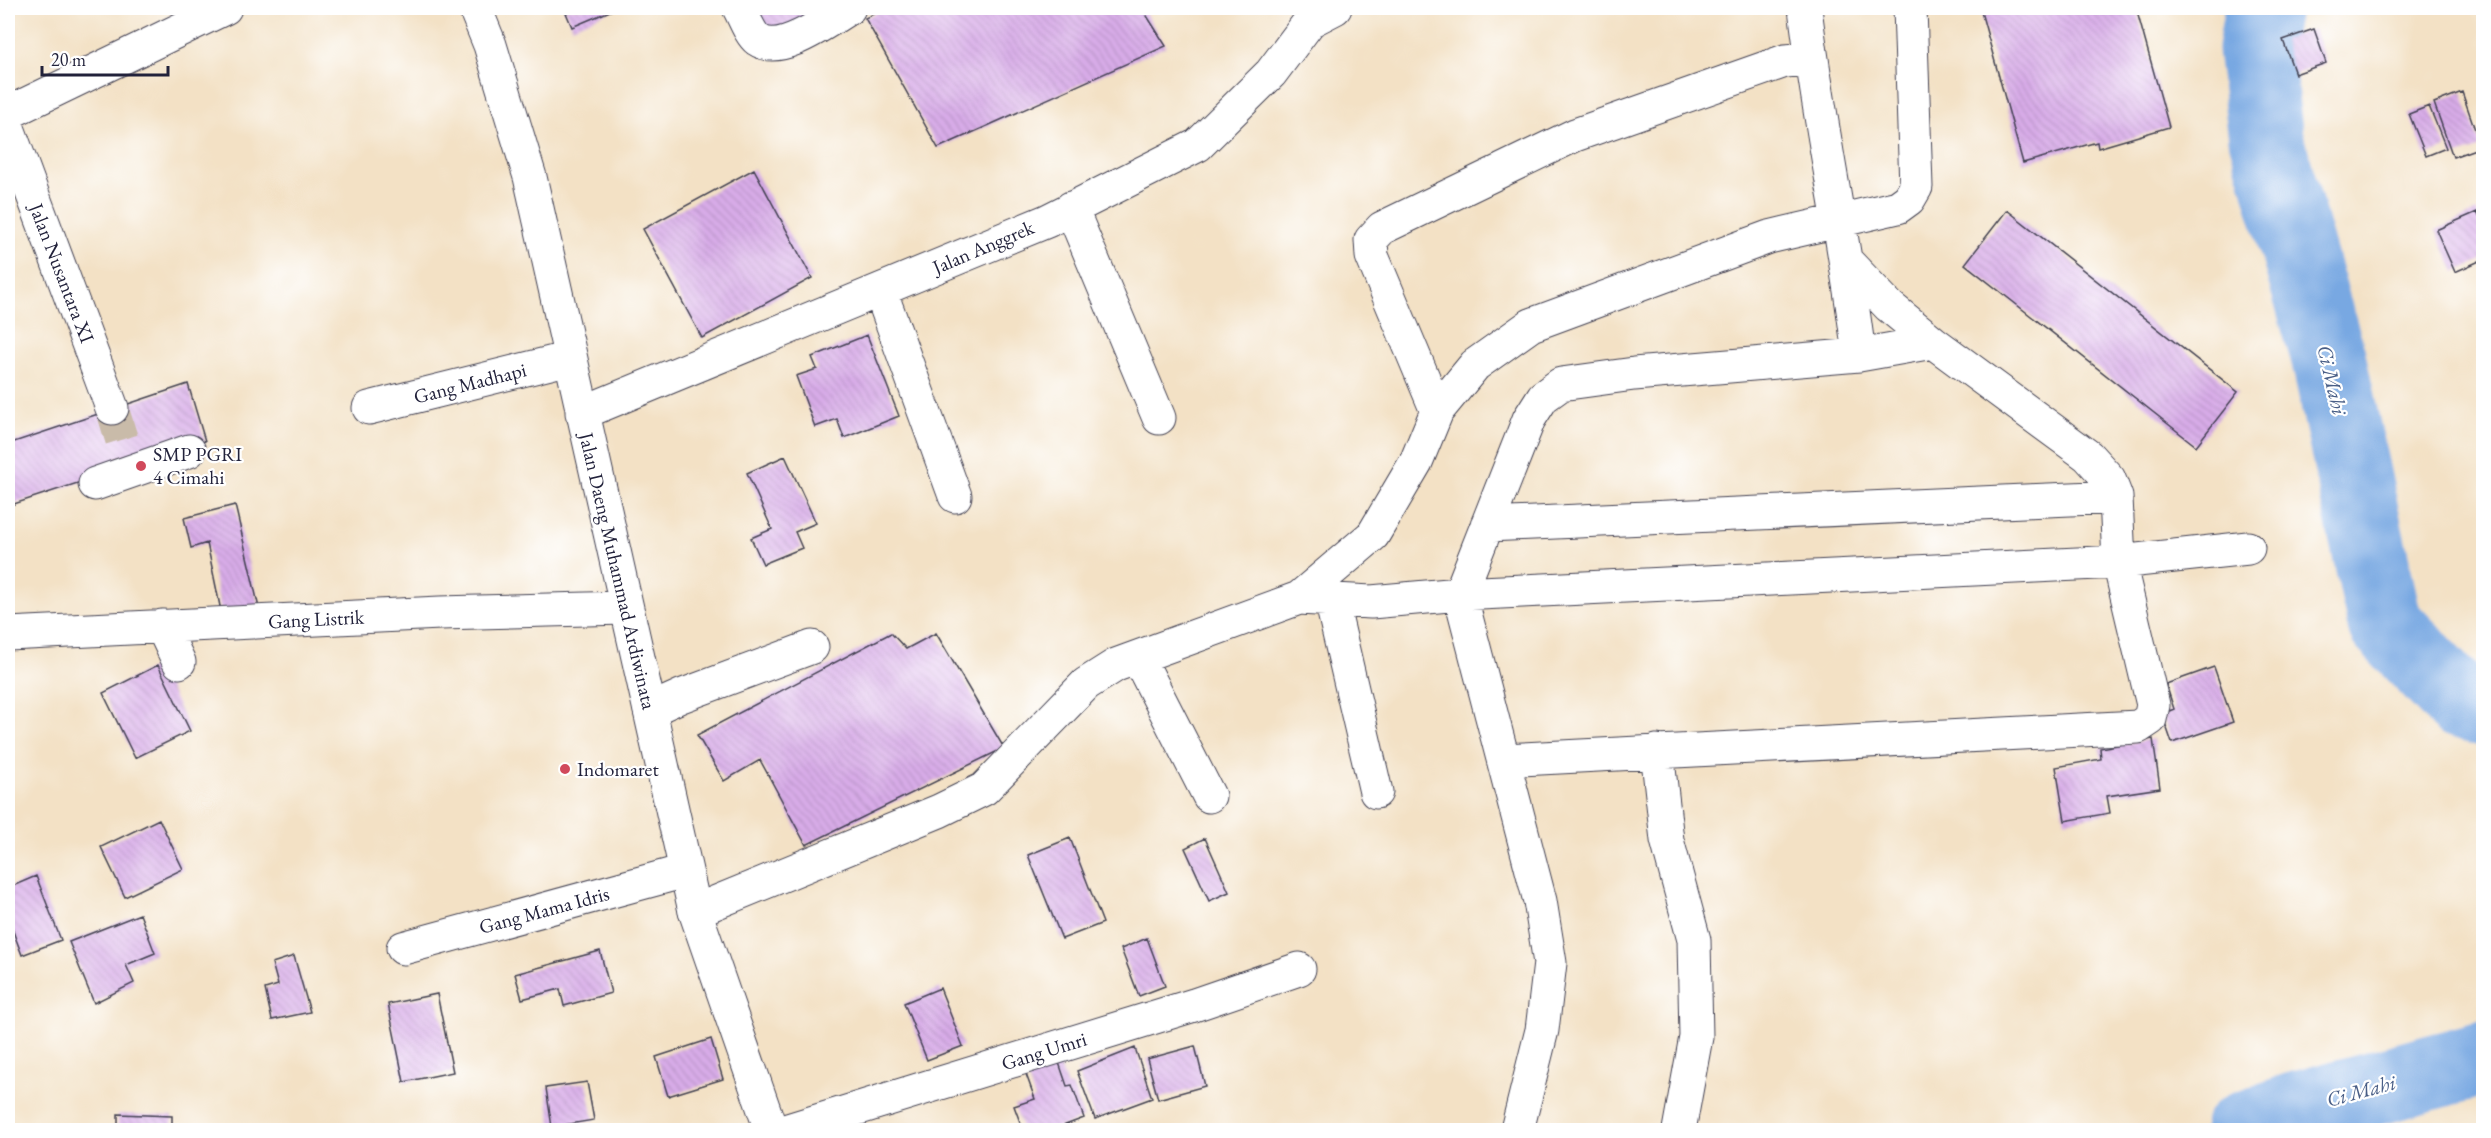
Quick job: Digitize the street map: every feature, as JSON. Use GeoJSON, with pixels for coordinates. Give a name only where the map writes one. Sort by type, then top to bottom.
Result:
{"type":"FeatureCollection","features":[{"type":"Feature","properties":{"kind":"street"},"geometry":{"type":"LineString","coordinates":[[8,113],[225,8]]}},
{"type":"Feature","properties":{"kind":"street","name":"Jalan Daeng Muhammad Ardiwinata"},"geometry":{"type":"LineString","coordinates":[[475,8],[490,45],[530,177],[694,912],[771,1131]]}},
{"type":"Feature","properties":{"kind":"street"},"geometry":{"type":"LineString","coordinates":[[739,8],[756,39],[769,45],[783,45],[849,8]]}},
{"type":"Feature","properties":{"kind":"street"},"geometry":{"type":"LineString","coordinates":[[1805,8],[1837,223],[1848,263],[1859,355]]}},
{"type":"Feature","properties":{"kind":"street"},"geometry":{"type":"LineString","coordinates":[[694,912],[939,811],[984,789],[1086,684],[1116,665],[1299,598],[1373,535],[1416,462],[1437,411],[1475,365],[1531,326],[1769,237],[1898,207],[1910,199],[1916,187],[1910,8]]}},
{"type":"Feature","properties":{"kind":"street","name":"Jalan Anggrek"},"geometry":{"type":"LineString","coordinates":[[582,413],[1047,221],[1198,145],[1271,73],[1316,12]]}},
{"type":"Feature","properties":{"kind":"street"},"geometry":{"type":"LineString","coordinates":[[1437,411],[1372,256],[1371,240],[1382,228],[1575,135],[1785,61],[1811,59]]}},
{"type":"Feature","properties":{"kind":"street","name":"Jalan Nusantara XI"},"geometry":{"type":"LineString","coordinates":[[8,128],[108,396]]}},
{"type":"Feature","properties":{"kind":"street"},"geometry":{"type":"LineString","coordinates":[[1071,208],[1159,418]]}},
{"type":"Feature","properties":{"kind":"street"},"geometry":{"type":"LineString","coordinates":[[1504,760],[2138,727],[2150,719],[2153,705],[2119,562],[2116,497],[2109,479],[2088,456],[1933,342],[1889,306],[1848,263]]}},
{"type":"Feature","properties":{"kind":"street"},"geometry":{"type":"LineString","coordinates":[[880,290],[955,496]]}},
{"type":"Feature","properties":{"kind":"street"},"geometry":{"type":"LineString","coordinates":[[1517,1131],[1542,1030],[1550,963],[1539,901],[1460,594],[1529,419],[1543,398],[1561,384],[1634,374],[1859,355],[1933,342]]}},
{"type":"Feature","properties":{"kind":"street","name":"Gang Madhapi"},"geometry":{"type":"LineString","coordinates":[[369,408],[570,358]]}},
{"type":"Feature","properties":{"kind":"street"},"geometry":{"type":"LineString","coordinates":[[95,484],[131,469],[189,451]]}},
{"type":"Feature","properties":{"kind":"street"},"geometry":{"type":"LineString","coordinates":[[1487,525],[2116,497]]}},
{"type":"Feature","properties":{"kind":"street"},"geometry":{"type":"LineString","coordinates":[[1299,598],[1371,602],[1460,594],[2119,562],[2248,548]]}},
{"type":"Feature","properties":{"kind":"street"},"geometry":{"type":"LineString","coordinates":[[1331,599],[1376,792]]}},
{"type":"Feature","properties":{"kind":"street","name":"Gang Listrik"},"geometry":{"type":"LineString","coordinates":[[8,634],[440,613],[625,608]]}},
{"type":"Feature","properties":{"kind":"street"},"geometry":{"type":"LineString","coordinates":[[162,626],[179,662]]}},
{"type":"Feature","properties":{"kind":"street"},"geometry":{"type":"LineString","coordinates":[[650,710],[681,696],[812,647]]}},
{"type":"Feature","properties":{"kind":"street"},"geometry":{"type":"LineString","coordinates":[[1138,657],[1209,796]]}},
{"type":"Feature","properties":{"kind":"street"},"geometry":{"type":"LineString","coordinates":[[1657,751],[1667,840],[1694,940],[1696,1037],[1679,1131]]}},
{"type":"Feature","properties":{"kind":"street","name":"Gang Mama Idris"},"geometry":{"type":"LineString","coordinates":[[403,948],[685,871]]}},
{"type":"Feature","properties":{"kind":"street","name":"Gang Umri"},"geometry":{"type":"LineString","coordinates":[[788,1131],[1194,1005],[1299,969]]}},
{"type":"Feature","properties":{"kind":"building"},"geometry":{"type":"Polygon","coordinates":[[[564,8],[617,8],[572,27],[564,8]]]}},
{"type":"Feature","properties":{"kind":"building"},"geometry":{"type":"Polygon","coordinates":[[[752,8],[829,8],[766,39],[752,8]]]}},
{"type":"Feature","properties":{"kind":"building"},"geometry":{"type":"Polygon","coordinates":[[[886,8],[1142,8],[1166,46],[938,148],[865,18],[886,8]]]}},
{"type":"Feature","properties":{"kind":"building"},"geometry":{"type":"Polygon","coordinates":[[[1980,8],[2136,8],[2169,127],[2098,148],[2097,142],[2023,163],[1980,8]]]}},
{"type":"Feature","properties":{"kind":"building"},"geometry":{"type":"Polygon","coordinates":[[[2314,29],[2326,63],[2295,74],[2283,40],[2314,29]]]}},
{"type":"Feature","properties":{"kind":"building"},"geometry":{"type":"Polygon","coordinates":[[[2462,92],[2481,147],[2453,157],[2434,103],[2462,92]]]}},
{"type":"Feature","properties":{"kind":"building"},"geometry":{"type":"Polygon","coordinates":[[[2429,106],[2446,148],[2426,156],[2409,114],[2429,106]]]}},
{"type":"Feature","properties":{"kind":"building"},"geometry":{"type":"Polygon","coordinates":[[[754,169],[812,278],[702,338],[643,229],[754,169]]]}},
{"type":"Feature","properties":{"kind":"building"},"geometry":{"type":"Polygon","coordinates":[[[2007,210],[2238,392],[2196,446],[1965,264],[2007,210]]]}},
{"type":"Feature","properties":{"kind":"building"},"geometry":{"type":"Polygon","coordinates":[[[2477,212],[2484,227],[2484,259],[2455,272],[2436,230],[2477,212]]]}},
{"type":"Feature","properties":{"kind":"building"},"geometry":{"type":"Polygon","coordinates":[[[867,335],[899,416],[844,438],[837,419],[815,427],[796,376],[817,369],[812,357],[867,335]]]}},
{"type":"Feature","properties":{"kind":"building"},"geometry":{"type":"Polygon","coordinates":[[[188,384],[205,441],[8,506],[8,444],[188,384]]]}},
{"type":"Feature","properties":{"kind":"building"},"geometry":{"type":"Polygon","coordinates":[[[785,456],[816,523],[795,532],[802,548],[763,564],[751,538],[772,529],[747,473],[785,456]]]}},
{"type":"Feature","properties":{"kind":"building"},"geometry":{"type":"Polygon","coordinates":[[[235,505],[259,608],[222,616],[207,543],[191,548],[184,518],[235,505]]]}},
{"type":"Feature","properties":{"kind":"building"},"geometry":{"type":"Polygon","coordinates":[[[891,633],[906,649],[936,633],[1004,748],[806,845],[760,760],[724,781],[697,735],[891,633]]]}},
{"type":"Feature","properties":{"kind":"building"},"geometry":{"type":"Polygon","coordinates":[[[158,665],[190,731],[135,758],[103,693],[158,665]]]}},
{"type":"Feature","properties":{"kind":"building"},"geometry":{"type":"Polygon","coordinates":[[[2214,667],[2233,722],[2172,743],[2162,714],[2174,709],[2166,684],[2214,667]]]}},
{"type":"Feature","properties":{"kind":"building"},"geometry":{"type":"Polygon","coordinates":[[[2153,739],[2160,788],[2107,796],[2110,813],[2065,821],[2056,767],[2101,759],[2100,748],[2153,739]]]}},
{"type":"Feature","properties":{"kind":"building"},"geometry":{"type":"Polygon","coordinates":[[[159,819],[183,869],[125,897],[101,847],[159,819]]]}},
{"type":"Feature","properties":{"kind":"building"},"geometry":{"type":"Polygon","coordinates":[[[1070,838],[1103,923],[1062,939],[1028,855],[1070,838]]]}},
{"type":"Feature","properties":{"kind":"building"},"geometry":{"type":"Polygon","coordinates":[[[1205,838],[1229,892],[1209,901],[1185,848],[1205,838]]]}},
{"type":"Feature","properties":{"kind":"building"},"geometry":{"type":"Polygon","coordinates":[[[36,876],[61,940],[22,955],[8,918],[8,888],[36,876]]]}},
{"type":"Feature","properties":{"kind":"building"},"geometry":{"type":"Polygon","coordinates":[[[140,914],[155,953],[126,965],[134,983],[94,1003],[69,942],[140,914]]]}},
{"type":"Feature","properties":{"kind":"building"},"geometry":{"type":"Polygon","coordinates":[[[1147,938],[1165,986],[1139,996],[1121,949],[1147,938]]]}},
{"type":"Feature","properties":{"kind":"building"},"geometry":{"type":"Polygon","coordinates":[[[600,951],[611,993],[564,1006],[560,989],[522,999],[515,974],[600,951]]]}},
{"type":"Feature","properties":{"kind":"building"},"geometry":{"type":"Polygon","coordinates":[[[294,956],[310,1012],[272,1020],[265,989],[278,985],[272,963],[294,956]]]}},
{"type":"Feature","properties":{"kind":"building"},"geometry":{"type":"Polygon","coordinates":[[[940,988],[963,1046],[927,1060],[904,1003],[940,988]]]}},
{"type":"Feature","properties":{"kind":"building"},"geometry":{"type":"Polygon","coordinates":[[[437,994],[453,1072],[404,1082],[388,1004],[437,994]]]}},
{"type":"Feature","properties":{"kind":"building"},"geometry":{"type":"Polygon","coordinates":[[[711,1039],[723,1079],[668,1096],[656,1057],[711,1039]]]}},
{"type":"Feature","properties":{"kind":"building"},"geometry":{"type":"Polygon","coordinates":[[[1195,1046],[1205,1086],[1158,1099],[1147,1059],[1195,1046]]]}},
{"type":"Feature","properties":{"kind":"building"},"geometry":{"type":"Polygon","coordinates":[[[1135,1048],[1152,1098],[1095,1119],[1077,1071],[1135,1048]]]}},
{"type":"Feature","properties":{"kind":"building"},"geometry":{"type":"Polygon","coordinates":[[[1055,1051],[1067,1086],[1072,1085],[1084,1118],[1052,1130],[1023,1130],[1014,1106],[1035,1099],[1022,1063],[1055,1051]]]}},
{"type":"Feature","properties":{"kind":"building"},"geometry":{"type":"Polygon","coordinates":[[[587,1082],[594,1120],[552,1127],[546,1088],[587,1082]]]}},
{"type":"Feature","properties":{"kind":"building"},"geometry":{"type":"Polygon","coordinates":[[[118,1114],[172,1116],[172,1130],[118,1130],[118,1114]]]}},
{"type":"Feature","properties":{"kind":"waterway","name":"Ci Mahi"},"geometry":{"type":"LineString","coordinates":[[2262,8],[2255,49],[2266,138],[2328,356],[2385,624],[2459,701],[2484,709]]}},
{"type":"Feature","properties":{"kind":"waterway","name":"Ci Mahi"},"geometry":{"type":"LineString","coordinates":[[2241,1130],[2294,1110],[2484,1058]]}},
{"type":"Feature","properties":{"kind":"tunnel"},"geometry":{"type":"LineString","coordinates":[[112,408],[130,467]]}},
{"type":"Feature","properties":{"kind":"place","name":"SMP PGRI 4 Cimahi"},"geometry":{"type":"Point","coordinates":[141,466]}},
{"type":"Feature","properties":{"kind":"place","name":"Indomaret"},"geometry":{"type":"Point","coordinates":[565,769]}}]}
